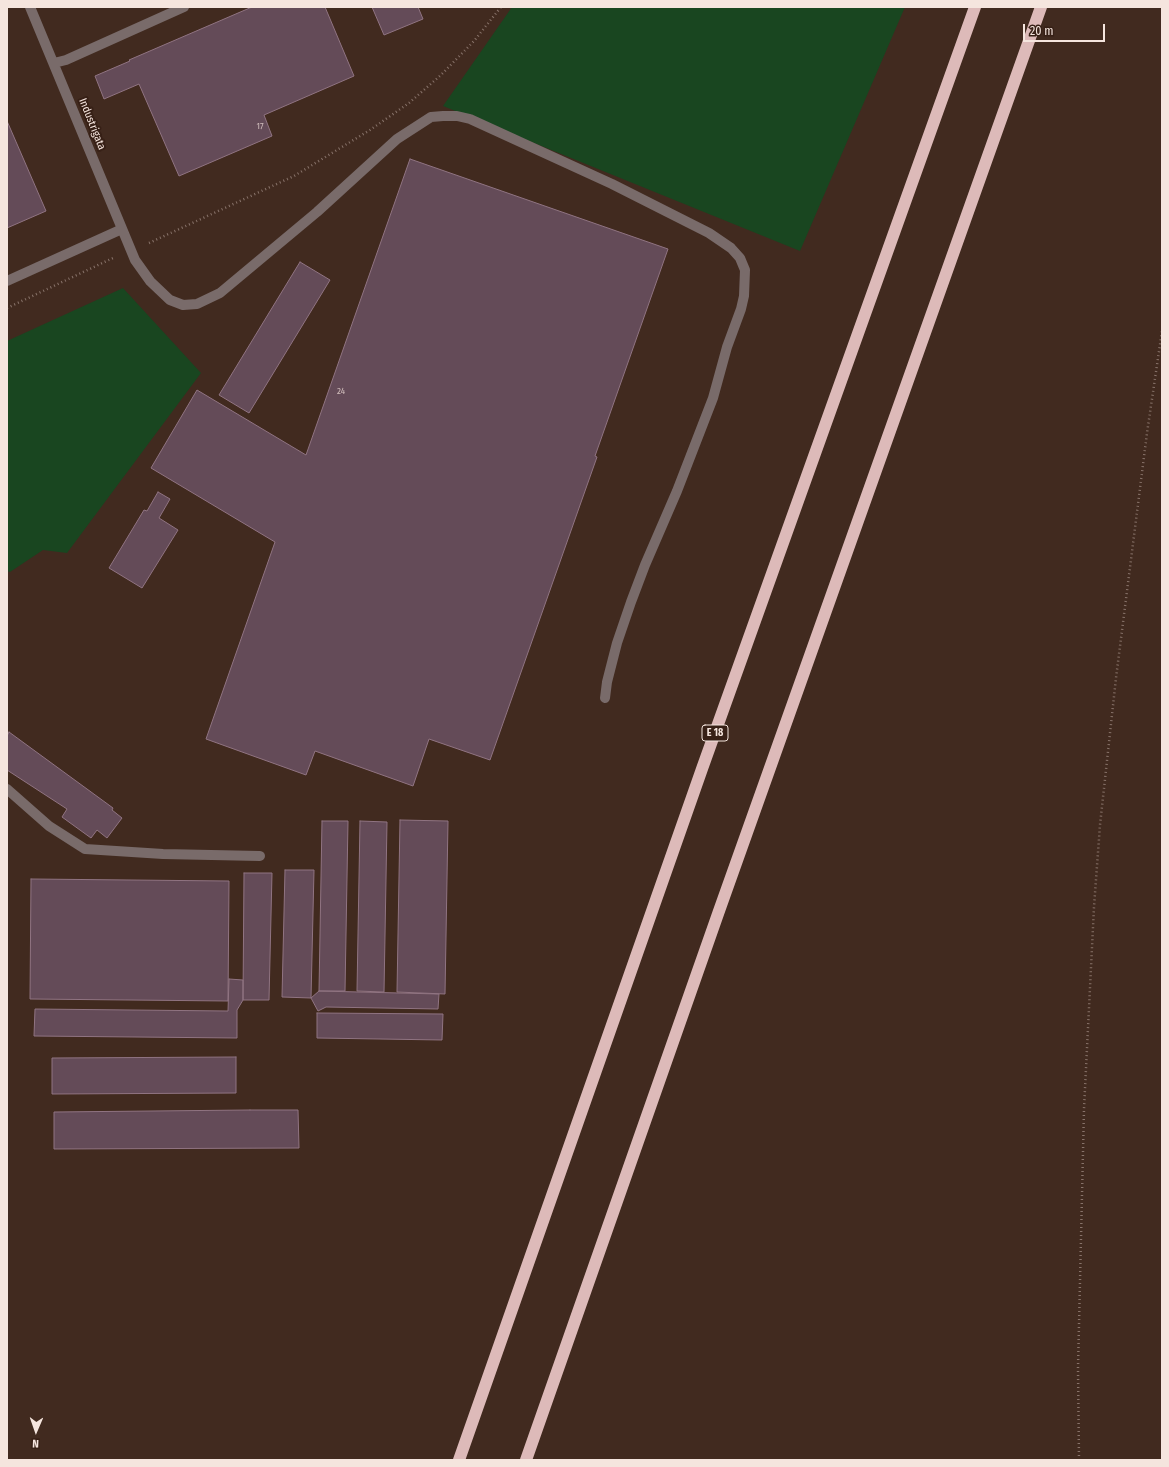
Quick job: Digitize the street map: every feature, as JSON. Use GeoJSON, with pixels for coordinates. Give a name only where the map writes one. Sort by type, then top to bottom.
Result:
{"type":"FeatureCollection","features":[{"type":"Feature","properties":{"kind":"highway","name":"E 18"},"geometry":{"type":"LineString","coordinates":[[459,1460],[706,759],[975,7]]}},
{"type":"Feature","properties":{"kind":"highway"},"geometry":{"type":"LineString","coordinates":[[526,1460],[724,896],[1041,7]]}},
{"type":"Feature","properties":{"kind":"street","name":"Industrigata"},"geometry":{"type":"LineString","coordinates":[[30,7],[136,260],[150,281],[170,300],[183,305],[197,304],[220,293],[317,212],[397,139],[431,117],[457,116],[470,119],[561,159],[708,233],[732,248],[740,258],[744,270],[744,296],[741,309],[727,347],[713,398],[677,491],[645,565],[631,602],[607,682],[605,698]]}},
{"type":"Feature","properties":{"kind":"street"},"geometry":{"type":"LineString","coordinates":[[54,63],[66,60],[184,7]]}},
{"type":"Feature","properties":{"kind":"street"},"geometry":{"type":"LineString","coordinates":[[7,281],[122,229]]}},
{"type":"Feature","properties":{"kind":"street"},"geometry":{"type":"LineString","coordinates":[[7,789],[49,826],[85,849],[163,854],[260,856]]}},
{"type":"Feature","properties":{"kind":"path"},"geometry":{"type":"LineString","coordinates":[[7,308],[116,256],[132,251],[174,233],[287,180],[334,153],[370,130],[409,102],[441,75],[474,41],[501,7]]}},
{"type":"Feature","properties":{"kind":"path"},"geometry":{"type":"LineString","coordinates":[[1079,1460],[1078,1368],[1084,1109],[1094,907],[1100,825],[1116,678],[1147,433],[1162,331]]}},
{"type":"Feature","properties":{"kind":"green space"},"geometry":{"type":"Polygon","coordinates":[[[512,7],[905,7],[800,251],[443,106],[512,7]]]}},
{"type":"Feature","properties":{"kind":"green space"},"geometry":{"type":"Polygon","coordinates":[[[123,288],[201,373],[67,553],[43,550],[10,572],[7,571],[7,341],[123,288]]]}},
{"type":"Feature","properties":{"kind":"building"},"geometry":{"type":"Polygon","coordinates":[[[252,7],[325,7],[354,76],[264,115],[272,136],[179,176],[139,84],[104,99],[95,76],[252,7]]]}},
{"type":"Feature","properties":{"kind":"building"},"geometry":{"type":"Polygon","coordinates":[[[372,7],[418,7],[423,19],[384,35],[372,7]]]}},
{"type":"Feature","properties":{"kind":"building"},"geometry":{"type":"Polygon","coordinates":[[[7,121],[46,211],[7,228],[7,121]]]}},
{"type":"Feature","properties":{"kind":"building"},"geometry":{"type":"Polygon","coordinates":[[[410,159],[668,249],[595,456],[597,457],[490,760],[429,739],[413,786],[315,751],[306,775],[206,739],[275,542],[151,468],[197,390],[306,455],[410,159]]]}},
{"type":"Feature","properties":{"kind":"building"},"geometry":{"type":"Polygon","coordinates":[[[300,262],[330,280],[249,413],[219,395],[300,262]]]}},
{"type":"Feature","properties":{"kind":"building"},"geometry":{"type":"Polygon","coordinates":[[[158,492],[170,499],[159,518],[178,530],[142,588],[109,568],[144,510],[147,511],[158,492]]]}},
{"type":"Feature","properties":{"kind":"building"},"geometry":{"type":"Polygon","coordinates":[[[9,732],[113,808],[112,810],[122,818],[107,838],[97,830],[91,838],[62,817],[67,809],[7,770],[7,736],[9,732]]]}},
{"type":"Feature","properties":{"kind":"building"},"geometry":{"type":"Polygon","coordinates":[[[400,820],[448,821],[445,994],[397,992],[400,820]]]}},
{"type":"Feature","properties":{"kind":"building"},"geometry":{"type":"Polygon","coordinates":[[[322,821],[348,821],[345,991],[319,991],[322,821]]]}},
{"type":"Feature","properties":{"kind":"building"},"geometry":{"type":"Polygon","coordinates":[[[360,821],[387,822],[384,992],[357,991],[360,821]]]}},
{"type":"Feature","properties":{"kind":"building"},"geometry":{"type":"Polygon","coordinates":[[[285,870],[314,870],[311,998],[282,997],[285,870]]]}},
{"type":"Feature","properties":{"kind":"building"},"geometry":{"type":"Polygon","coordinates":[[[244,873],[272,873],[269,1000],[243,1000],[244,873]]]}},
{"type":"Feature","properties":{"kind":"building"},"geometry":{"type":"Polygon","coordinates":[[[31,879],[229,881],[228,1001],[30,999],[31,879]]]}},
{"type":"Feature","properties":{"kind":"building"},"geometry":{"type":"Polygon","coordinates":[[[229,979],[243,980],[243,1000],[237,1010],[237,1038],[34,1036],[35,1009],[228,1011],[229,979]]]}},
{"type":"Feature","properties":{"kind":"building"},"geometry":{"type":"Polygon","coordinates":[[[319,991],[439,994],[438,1009],[326,1007],[318,1011],[311,998],[319,991]]]}},
{"type":"Feature","properties":{"kind":"building"},"geometry":{"type":"Polygon","coordinates":[[[317,1013],[443,1014],[442,1040],[317,1038],[317,1013]]]}},
{"type":"Feature","properties":{"kind":"building"},"geometry":{"type":"Polygon","coordinates":[[[236,1057],[236,1093],[52,1094],[52,1058],[236,1057]]]}},
{"type":"Feature","properties":{"kind":"building"},"geometry":{"type":"Polygon","coordinates":[[[298,1110],[299,1148],[54,1149],[54,1112],[298,1110]]]}}]}
